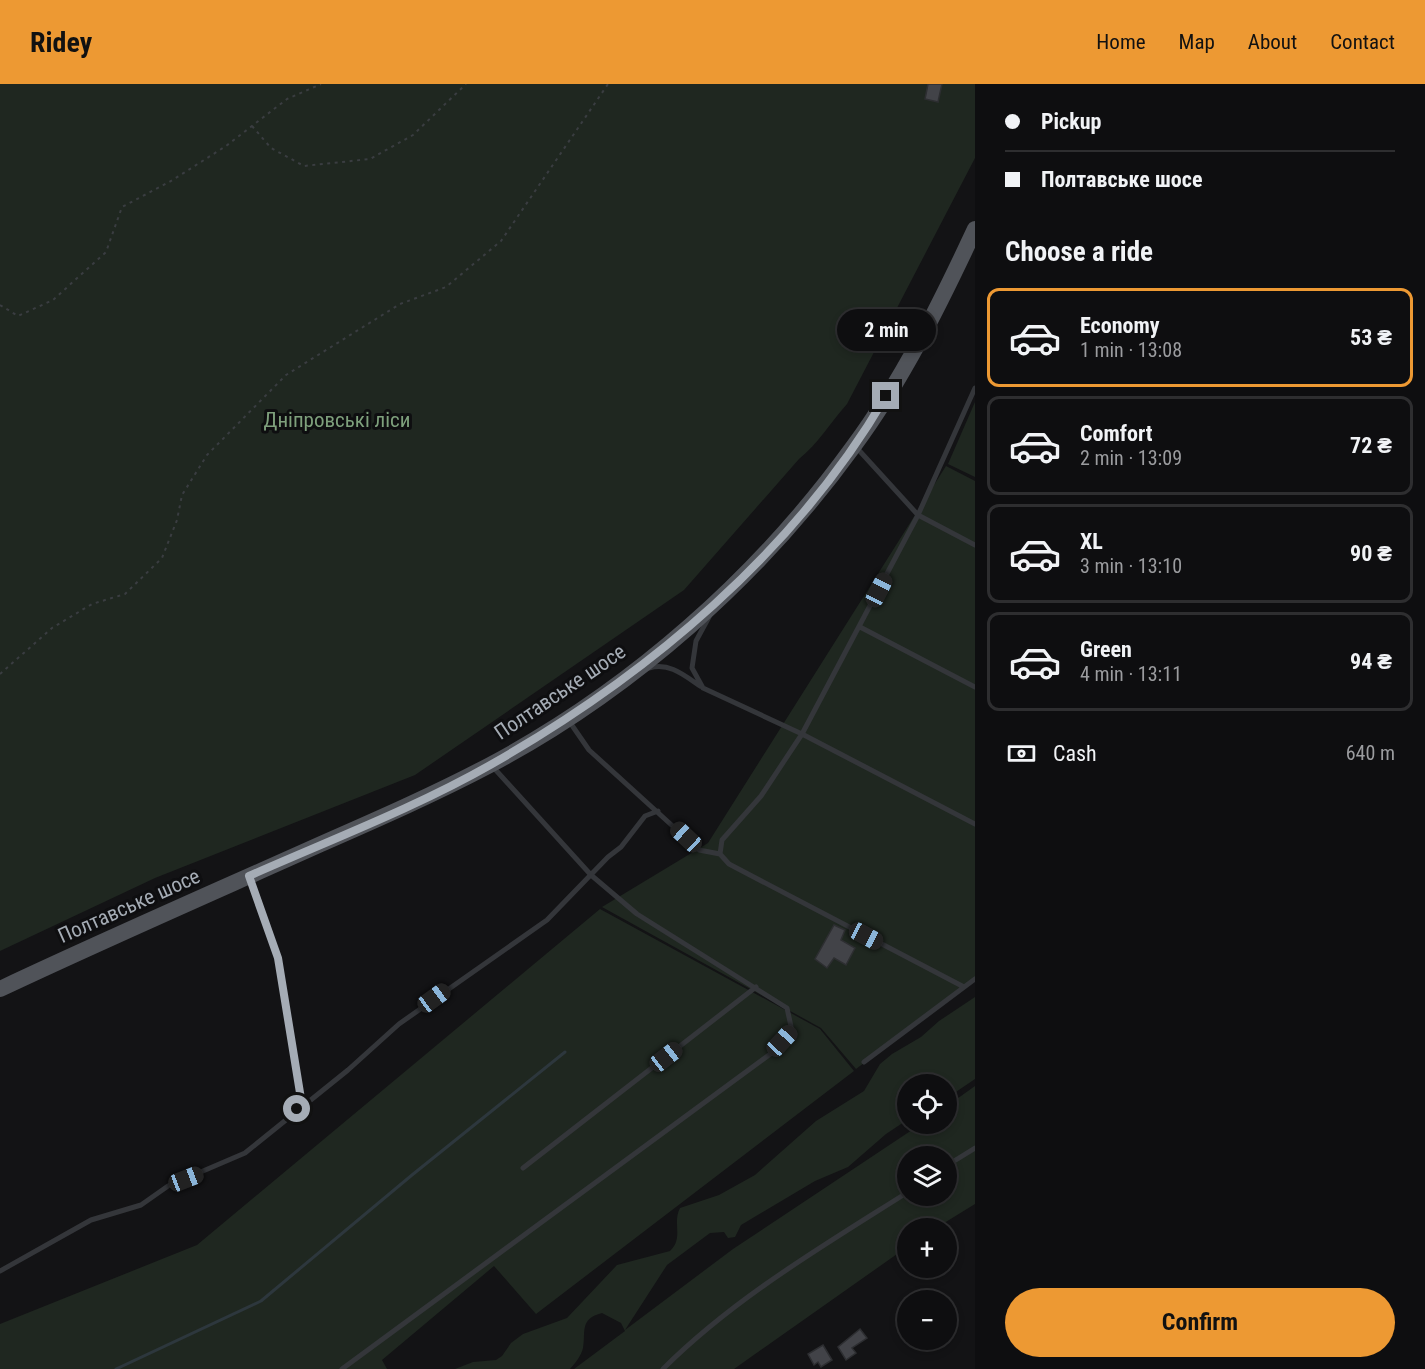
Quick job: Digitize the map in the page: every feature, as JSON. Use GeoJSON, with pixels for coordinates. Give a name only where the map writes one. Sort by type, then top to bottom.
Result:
{"type":"FeatureCollection","features":[{"type":"Feature","properties":{"kind":"main road","name":"Полтавське шосе"},"geometry":{"type":"LineString","coordinates":[[0,989],[490,765],[567,718],[628,675],[720,597],[784,533],[855,446],[921,336],[975,230]]}},
{"type":"Feature","properties":{"kind":"lane"},"geometry":{"type":"LineString","coordinates":[[720,854],[722,840],[761,796],[802,734],[918,515],[975,388]]}},
{"type":"Feature","properties":{"kind":"lane"},"geometry":{"type":"LineString","coordinates":[[855,446],[918,515],[975,545]]}},
{"type":"Feature","properties":{"kind":"lane"},"geometry":{"type":"LineString","coordinates":[[703,688],[692,668],[696,641],[720,597]]}},
{"type":"Feature","properties":{"kind":"lane"},"geometry":{"type":"LineString","coordinates":[[860,627],[975,687]]}},
{"type":"Feature","properties":{"kind":"lane"},"geometry":{"type":"LineString","coordinates":[[628,675],[657,666],[673,668],[703,688],[802,734],[975,824]]}},
{"type":"Feature","properties":{"kind":"lane"},"geometry":{"type":"LineString","coordinates":[[567,718],[589,750],[699,850],[720,854],[729,864],[964,987]]}},
{"type":"Feature","properties":{"kind":"lane"},"geometry":{"type":"LineString","coordinates":[[342,1369],[773,1052],[792,1031],[787,1008],[637,914],[591,875],[490,765]]}},
{"type":"Feature","properties":{"kind":"lane"},"geometry":{"type":"LineString","coordinates":[[0,1271],[91,1220],[141,1205],[168,1186],[244,1153],[348,1070],[399,1024],[547,920],[621,847],[645,816],[658,812]]}},
{"type":"Feature","properties":{"kind":"lane"},"geometry":{"type":"LineString","coordinates":[[249,876],[278,958],[302,1105]]}},
{"type":"Feature","properties":{"kind":"lane"},"geometry":{"type":"LineString","coordinates":[[864,1062],[910,1030],[975,979]]}},
{"type":"Feature","properties":{"kind":"lane"},"geometry":{"type":"LineString","coordinates":[[523,1167],[756,987]]}},
{"type":"Feature","properties":{"kind":"lane"},"geometry":{"type":"LineString","coordinates":[[957,1159],[975,1148]]}},
{"type":"Feature","properties":{"kind":"lane"},"geometry":{"type":"LineString","coordinates":[[663,1369],[705,1330],[794,1265],[897,1199]]}},
{"type":"Feature","properties":{"kind":"path"},"geometry":{"type":"LineString","coordinates":[[0,305],[18,316],[53,300],[106,252],[122,207],[171,181],[287,99],[321,84]]}},
{"type":"Feature","properties":{"kind":"path"},"geometry":{"type":"LineString","coordinates":[[252,125],[271,148],[304,166],[370,159],[413,135],[466,84]]}},
{"type":"Feature","properties":{"kind":"path"},"geometry":{"type":"LineString","coordinates":[[0,674],[51,628],[92,604],[125,594],[162,558],[177,520],[182,495],[207,455],[286,375],[400,304],[446,287],[501,241],[608,84]]}},
{"type":"Feature","properties":{"kind":"green space","name":"Дніпровські ліси"},"geometry":{"type":"Polygon","coordinates":[[[0,84],[975,84],[975,158],[847,404],[818,440],[684,590],[415,775],[155,878],[0,951],[0,84]]]}},
{"type":"Feature","properties":{"kind":"green space"},"geometry":{"type":"Polygon","coordinates":[[[975,402],[975,477],[948,464],[975,402]]]}},
{"type":"Feature","properties":{"kind":"green space"},"geometry":{"type":"Polygon","coordinates":[[[946,466],[975,481],[975,979],[856,1069],[821,1028],[602,907],[708,843],[946,466]]]}},
{"type":"Feature","properties":{"kind":"green space"},"geometry":{"type":"Polygon","coordinates":[[[600,909],[820,1029],[854,1071],[536,1314],[494,1266],[382,1360],[387,1369],[0,1369],[0,1324],[197,1245],[600,909]]]}},
{"type":"Feature","properties":{"kind":"green space"},"geometry":{"type":"Polygon","coordinates":[[[975,997],[975,1079],[957,1091],[957,1074],[897,1074],[897,1127],[848,1167],[815,1181],[741,1225],[735,1237],[728,1238],[724,1232],[710,1233],[667,1265],[625,1330],[733,1249],[906,1134],[957,1134],[957,1099],[975,1086],[975,1204],[952,1218],[897,1218],[897,1254],[734,1369],[574,1369],[625,1331],[621,1323],[602,1313],[587,1322],[582,1351],[570,1369],[455,1369],[473,1362],[496,1360],[502,1356],[511,1343],[523,1334],[567,1318],[617,1265],[670,1251],[676,1241],[680,1208],[719,1195],[755,1175],[816,1121],[864,1091],[880,1064],[892,1054],[921,1037],[939,1021],[975,997]]]}},
{"type":"Feature","properties":{"kind":"building"},"geometry":{"type":"Polygon","coordinates":[[[928,84],[942,84],[938,102],[925,99],[928,84]]]}},
{"type":"Feature","properties":{"kind":"building"},"geometry":{"type":"Polygon","coordinates":[[[834,925],[845,930],[841,940],[855,948],[846,965],[834,958],[827,968],[815,959],[834,925]]]}},
{"type":"Feature","properties":{"kind":"building"},"geometry":{"type":"Polygon","coordinates":[[[860,1329],[867,1338],[852,1348],[856,1353],[846,1360],[838,1347],[860,1329]]]}},
{"type":"Feature","properties":{"kind":"building"},"geometry":{"type":"Polygon","coordinates":[[[823,1345],[832,1360],[821,1367],[818,1362],[814,1365],[808,1354],[823,1345]]]}},
{"type":"Feature","properties":{"kind":"waterway"},"geometry":{"type":"LineString","coordinates":[[116,1369],[261,1301],[565,1052]]}},
{"type":"Feature","properties":{"kind":"route"},"geometry":{"type":"LineString","coordinates":[[297,1109],[302,1105],[278,958],[249,876],[385,816],[490,765],[567,718],[628,675],[675,638],[776,542],[814,499],[855,446],[886,396]]}}]}
